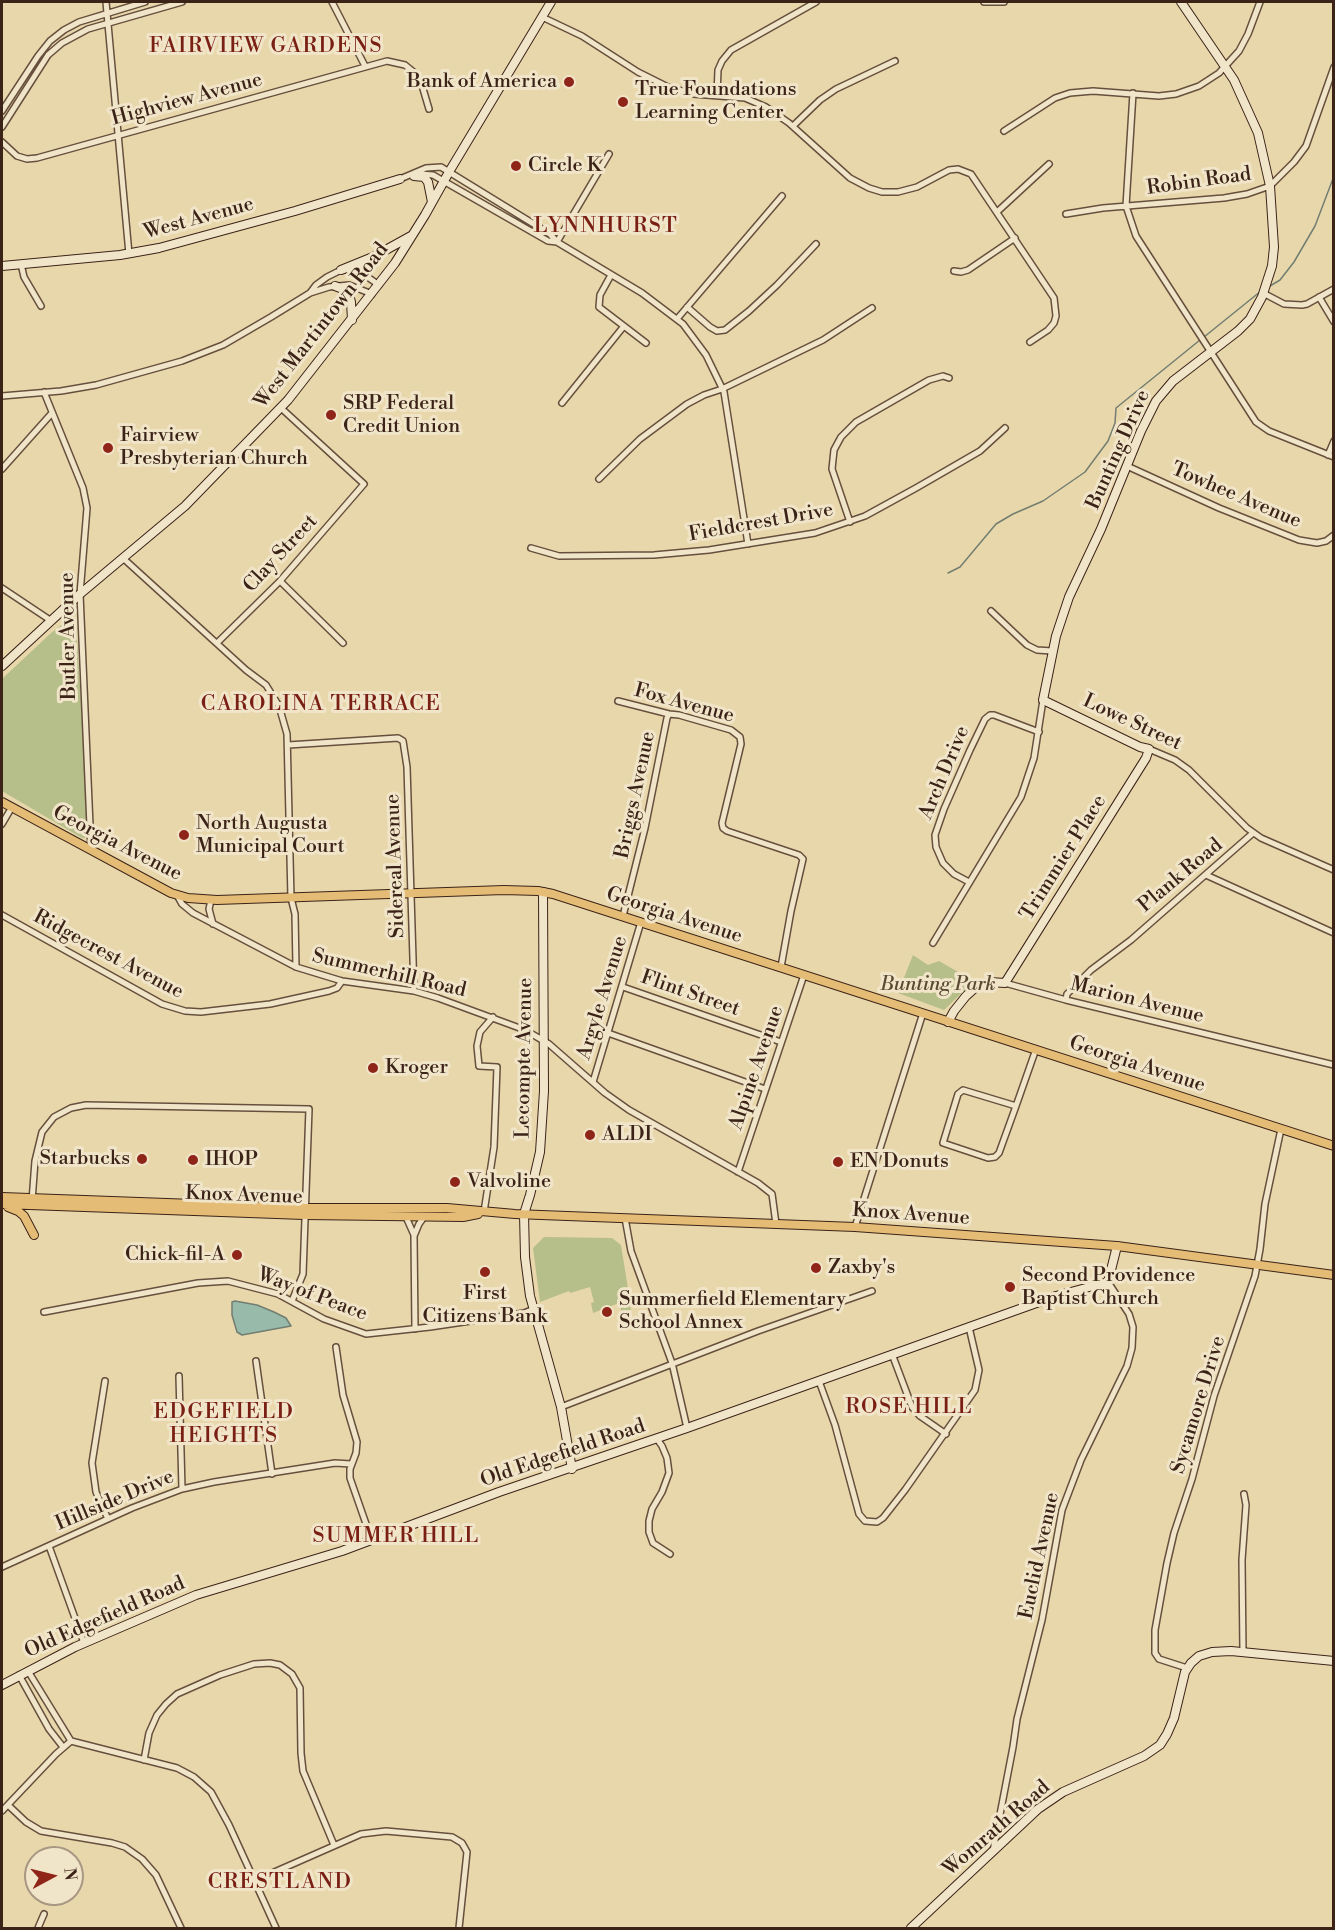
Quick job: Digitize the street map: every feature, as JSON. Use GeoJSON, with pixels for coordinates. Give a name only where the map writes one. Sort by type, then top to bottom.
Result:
{"type":"FeatureCollection","features":[{"type":"Feature","properties":{"kind":"main road","name":"Georgia Avenue"},"geometry":{"type":"LineString","coordinates":[[2,802],[177,895],[211,900],[412,892],[543,892],[1334,1146]]}},
{"type":"Feature","properties":{"kind":"main road","name":"Knox Avenue"},"geometry":{"type":"LineString","coordinates":[[2,1197],[32,1201],[405,1215],[463,1216],[484,1212]]}},
{"type":"Feature","properties":{"kind":"main road","name":"Knox Avenue"},"geometry":{"type":"LineString","coordinates":[[2,1205],[32,1201]]}},
{"type":"Feature","properties":{"kind":"main road"},"geometry":{"type":"LineString","coordinates":[[2,1205],[24,1216],[34,1235]]}},
{"type":"Feature","properties":{"kind":"main road","name":"Knox Avenue"},"geometry":{"type":"LineString","coordinates":[[304,1211],[447,1208],[524,1214],[855,1227],[1117,1246],[1334,1275]]}},
{"type":"Feature","properties":{"kind":"street"},"geometry":{"type":"LineString","coordinates":[[106,2],[129,254]]}},
{"type":"Feature","properties":{"kind":"street"},"geometry":{"type":"LineString","coordinates":[[2,111],[50,41],[71,26],[107,12],[145,2]]}},
{"type":"Feature","properties":{"kind":"street"},"geometry":{"type":"LineString","coordinates":[[2,127],[52,51],[79,33],[182,2]]}},
{"type":"Feature","properties":{"kind":"street"},"geometry":{"type":"LineString","coordinates":[[332,2],[365,66]]}},
{"type":"Feature","properties":{"kind":"street","name":"West Martintown Road"},"geometry":{"type":"LineString","coordinates":[[2,666],[50,620],[185,506],[281,408],[379,285],[413,235],[551,2]]}},
{"type":"Feature","properties":{"kind":"street"},"geometry":{"type":"LineString","coordinates":[[717,96],[719,66],[731,50],[816,2]]}},
{"type":"Feature","properties":{"kind":"street"},"geometry":{"type":"LineString","coordinates":[[984,2],[1004,2]]}},
{"type":"Feature","properties":{"kind":"street","name":"Bunting Drive"},"geometry":{"type":"LineString","coordinates":[[933,943],[1021,797],[1032,765],[1052,651],[1066,603],[1106,518],[1156,400],[1173,381],[1244,325],[1255,312],[1272,266],[1274,247],[1270,186],[1262,148],[1251,115],[1225,66],[1181,2]]}},
{"type":"Feature","properties":{"kind":"street"},"geometry":{"type":"LineString","coordinates":[[1004,132],[1033,111],[1062,96],[1085,91],[1159,96],[1185,92],[1206,82],[1233,58],[1244,43],[1260,2]]}},
{"type":"Feature","properties":{"kind":"street"},"geometry":{"type":"LineString","coordinates":[[542,17],[582,36],[659,83],[682,92],[745,98],[759,103],[793,126],[850,178],[862,186],[882,192],[909,190],[925,184],[945,171],[958,169],[967,172],[975,179],[1015,238],[1052,294],[1057,307],[1052,326],[1030,342]]}},
{"type":"Feature","properties":{"kind":"street"},"geometry":{"type":"LineString","coordinates":[[793,126],[820,100],[836,89],[895,60]]}},
{"type":"Feature","properties":{"kind":"street","name":"Highview Avenue"},"geometry":{"type":"LineString","coordinates":[[2,142],[17,156],[32,159],[387,61],[409,67],[419,78],[429,109]]}},
{"type":"Feature","properties":{"kind":"street","name":"Robin Road"},"geometry":{"type":"LineString","coordinates":[[1066,214],[1126,206],[1224,198],[1247,194],[1270,186],[1306,146],[1334,67]]}},
{"type":"Feature","properties":{"kind":"street"},"geometry":{"type":"LineString","coordinates":[[1133,93],[1126,206],[1132,228],[1146,254],[1260,426],[1331,456],[1334,441]]}},
{"type":"Feature","properties":{"kind":"street"},"geometry":{"type":"LineString","coordinates":[[557,242],[609,154]]}},
{"type":"Feature","properties":{"kind":"street"},"geometry":{"type":"LineString","coordinates":[[997,212],[1048,164]]}},
{"type":"Feature","properties":{"kind":"street","name":"West Avenue"},"geometry":{"type":"LineString","coordinates":[[2,266],[129,254],[159,248],[400,178],[426,168],[441,167],[449,172]]}},
{"type":"Feature","properties":{"kind":"street"},"geometry":{"type":"LineString","coordinates":[[449,172],[550,234],[557,242],[650,298],[677,319],[698,343],[723,389],[748,544]]}},
{"type":"Feature","properties":{"kind":"street","name":"West Avenue"},"geometry":{"type":"LineString","coordinates":[[400,178],[426,174],[444,181],[548,241],[557,242]]}},
{"type":"Feature","properties":{"kind":"street"},"geometry":{"type":"LineString","coordinates":[[414,176],[424,177],[428,182],[432,204]]}},
{"type":"Feature","properties":{"kind":"street"},"geometry":{"type":"LineString","coordinates":[[677,319],[782,196]]}},
{"type":"Feature","properties":{"kind":"street"},"geometry":{"type":"LineString","coordinates":[[2,396],[96,385],[182,361],[223,345],[310,293],[327,277],[373,257],[413,235]]}},
{"type":"Feature","properties":{"kind":"street"},"geometry":{"type":"LineString","coordinates":[[954,271],[968,270],[1015,238]]}},
{"type":"Feature","properties":{"kind":"street"},"geometry":{"type":"LineString","coordinates":[[687,307],[710,327],[717,331],[725,330],[770,292],[816,244]]}},
{"type":"Feature","properties":{"kind":"street"},"geometry":{"type":"LineString","coordinates":[[21,264],[24,277],[41,306]]}},
{"type":"Feature","properties":{"kind":"street"},"geometry":{"type":"LineString","coordinates":[[341,270],[356,270],[379,285]]}},
{"type":"Feature","properties":{"kind":"street"},"geometry":{"type":"LineString","coordinates":[[611,274],[600,296],[599,307],[646,343]]}},
{"type":"Feature","properties":{"kind":"street"},"geometry":{"type":"LineString","coordinates":[[310,293],[335,286],[353,285],[372,294]]}},
{"type":"Feature","properties":{"kind":"street"},"geometry":{"type":"LineString","coordinates":[[335,286],[348,291],[352,320]]}},
{"type":"Feature","properties":{"kind":"street"},"geometry":{"type":"LineString","coordinates":[[1263,293],[1284,304],[1296,306],[1307,304],[1334,288]]}},
{"type":"Feature","properties":{"kind":"street"},"geometry":{"type":"LineString","coordinates":[[1319,297],[1334,322]]}},
{"type":"Feature","properties":{"kind":"street"},"geometry":{"type":"LineString","coordinates":[[599,478],[640,439],[695,399],[723,389],[823,340],[872,308]]}},
{"type":"Feature","properties":{"kind":"street"},"geometry":{"type":"LineString","coordinates":[[562,403],[624,326]]}},
{"type":"Feature","properties":{"kind":"street"},"geometry":{"type":"LineString","coordinates":[[850,522],[832,469],[834,450],[841,437],[856,422],[929,380],[943,376],[949,378]]}},
{"type":"Feature","properties":{"kind":"street","name":"Butler Avenue"},"geometry":{"type":"LineString","coordinates":[[44,392],[70,453],[86,499],[87,526],[80,594],[91,851]]}},
{"type":"Feature","properties":{"kind":"street","name":"Clay Street"},"geometry":{"type":"LineString","coordinates":[[217,643],[280,581],[364,484],[281,408]]}},
{"type":"Feature","properties":{"kind":"street"},"geometry":{"type":"LineString","coordinates":[[2,469],[52,413]]}},
{"type":"Feature","properties":{"kind":"street","name":"Fieldcrest Drive"},"geometry":{"type":"LineString","coordinates":[[531,548],[559,555],[604,557],[654,555],[748,544],[807,534],[865,516],[988,446],[1005,428]]}},
{"type":"Feature","properties":{"kind":"street","name":"Towhee Avenue"},"geometry":{"type":"LineString","coordinates":[[1127,466],[1219,508],[1299,540],[1317,543],[1326,541],[1334,535]]}},
{"type":"Feature","properties":{"kind":"street"},"geometry":{"type":"LineString","coordinates":[[124,559],[271,692],[283,716],[288,745],[291,898],[295,914],[296,967]]}},
{"type":"Feature","properties":{"kind":"street"},"geometry":{"type":"LineString","coordinates":[[280,581],[343,644]]}},
{"type":"Feature","properties":{"kind":"street"},"geometry":{"type":"LineString","coordinates":[[2,588],[50,620]]}},
{"type":"Feature","properties":{"kind":"street"},"geometry":{"type":"LineString","coordinates":[[991,612],[1027,645],[1037,650],[1052,651]]}},
{"type":"Feature","properties":{"kind":"street","name":"Lowe Street"},"geometry":{"type":"LineString","coordinates":[[1043,700],[1140,747],[1175,760],[1189,770],[1253,833]]}},
{"type":"Feature","properties":{"kind":"street","name":"Fox Avenue"},"geometry":{"type":"LineString","coordinates":[[618,702],[680,715],[738,734],[741,744],[722,823],[723,828],[799,855],[803,859],[781,968]]}},
{"type":"Feature","properties":{"kind":"street","name":"Briggs Avenue"},"geometry":{"type":"LineString","coordinates":[[623,916],[645,828],[669,714]]}},
{"type":"Feature","properties":{"kind":"street","name":"Arch Drive"},"geometry":{"type":"LineString","coordinates":[[969,882],[954,874],[943,863],[935,835],[970,750],[990,715],[1039,732]]}},
{"type":"Feature","properties":{"kind":"street","name":"Sidereal Avenue"},"geometry":{"type":"LineString","coordinates":[[288,745],[398,738],[403,741],[407,767],[414,991]]}},
{"type":"Feature","properties":{"kind":"street","name":"Trimmier Place"},"geometry":{"type":"LineString","coordinates":[[1005,983],[1144,762],[1149,749]]}},
{"type":"Feature","properties":{"kind":"street"},"geometry":{"type":"LineString","coordinates":[[2,824],[12,807]]}},
{"type":"Feature","properties":{"kind":"street"},"geometry":{"type":"LineString","coordinates":[[1253,833],[1334,870]]}},
{"type":"Feature","properties":{"kind":"street","name":"Plank Road"},"geometry":{"type":"LineString","coordinates":[[1066,1000],[1067,994],[1079,981],[1253,833]]}},
{"type":"Feature","properties":{"kind":"street"},"geometry":{"type":"LineString","coordinates":[[1206,875],[1334,933]]}},
{"type":"Feature","properties":{"kind":"street","name":"Lecompte Avenue"},"geometry":{"type":"LineString","coordinates":[[543,892],[544,1091],[540,1152],[524,1214],[525,1257],[534,1309],[561,1407],[572,1469]]}},
{"type":"Feature","properties":{"kind":"street","name":"Summerhill Road"},"geometry":{"type":"LineString","coordinates":[[177,895],[182,904],[193,913],[296,967],[342,981],[414,991],[455,1003],[514,1025],[545,1041],[629,1110],[758,1183],[772,1194],[776,1224]]}},
{"type":"Feature","properties":{"kind":"street"},"geometry":{"type":"LineString","coordinates":[[211,900],[209,911],[213,924]]}},
{"type":"Feature","properties":{"kind":"street","name":"Ridgecrest Avenue"},"geometry":{"type":"LineString","coordinates":[[2,915],[162,1004],[185,1011],[201,1012],[270,1004],[329,991],[337,988],[342,981]]}},
{"type":"Feature","properties":{"kind":"street","name":"Argyle Avenue"},"geometry":{"type":"LineString","coordinates":[[593,1082],[641,922]]}},
{"type":"Feature","properties":{"kind":"street","name":"Alpine Avenue"},"geometry":{"type":"LineString","coordinates":[[738,1172],[804,975]]}},
{"type":"Feature","properties":{"kind":"street","name":"Marion Avenue"},"geometry":{"type":"LineString","coordinates":[[948,1022],[954,1011],[976,987],[989,982],[1005,983],[1334,1065]]}},
{"type":"Feature","properties":{"kind":"street","name":"Flint Street"},"geometry":{"type":"LineString","coordinates":[[623,987],[781,1042]]}},
{"type":"Feature","properties":{"kind":"street"},"geometry":{"type":"LineString","coordinates":[[855,1227],[922,1013]]}},
{"type":"Feature","properties":{"kind":"street"},"geometry":{"type":"LineString","coordinates":[[484,1212],[494,1147],[497,1067],[479,1066],[477,1046],[480,1032],[493,1017]]}},
{"type":"Feature","properties":{"kind":"street"},"geometry":{"type":"LineString","coordinates":[[608,1033],[765,1089]]}},
{"type":"Feature","properties":{"kind":"street"},"geometry":{"type":"LineString","coordinates":[[1016,1106],[963,1090],[958,1094],[942,1143],[988,1158],[999,1153],[1016,1106],[1036,1049]]}},
{"type":"Feature","properties":{"kind":"street"},"geometry":{"type":"LineString","coordinates":[[32,1201],[35,1161],[42,1132],[54,1117],[71,1108],[86,1105],[309,1109],[303,1274],[292,1301]]}},
{"type":"Feature","properties":{"kind":"street","name":"Sycamore Drive"},"geometry":{"type":"LineString","coordinates":[[1187,1668],[1159,1659],[1155,1655],[1155,1630],[1174,1533],[1192,1479],[1214,1396],[1254,1281],[1265,1204],[1281,1129]]}},
{"type":"Feature","properties":{"kind":"street"},"geometry":{"type":"LineString","coordinates":[[405,1215],[414,1236],[415,1329]]}},
{"type":"Feature","properties":{"kind":"street"},"geometry":{"type":"LineString","coordinates":[[414,1236],[426,1215]]}},
{"type":"Feature","properties":{"kind":"street"},"geometry":{"type":"LineString","coordinates":[[625,1218],[631,1251],[672,1363],[687,1428]]}},
{"type":"Feature","properties":{"kind":"street"},"geometry":{"type":"LineString","coordinates":[[1108,1282],[1117,1246]]}},
{"type":"Feature","properties":{"kind":"street","name":"Way of Peace"},"geometry":{"type":"LineString","coordinates":[[44,1312],[206,1282],[228,1281],[278,1294],[324,1319],[366,1334],[524,1313],[534,1309]]}},
{"type":"Feature","properties":{"kind":"street","name":"Old Edgefield Road"},"geometry":{"type":"LineString","coordinates":[[2,1685],[84,1643],[196,1595],[372,1541],[499,1492],[572,1469],[1056,1296],[1108,1282]]}},
{"type":"Feature","properties":{"kind":"street","name":"Euclid Avenue"},"geometry":{"type":"LineString","coordinates":[[993,1852],[1017,1719],[1042,1620],[1062,1510],[1081,1460],[1127,1366],[1132,1348],[1133,1328],[1129,1314],[1108,1282]]}},
{"type":"Feature","properties":{"kind":"street"},"geometry":{"type":"LineString","coordinates":[[561,1407],[672,1363],[872,1291]]}},
{"type":"Feature","properties":{"kind":"street"},"geometry":{"type":"LineString","coordinates":[[819,1381],[835,1425],[859,1514],[865,1521],[873,1522],[883,1518],[946,1434],[975,1390],[979,1380],[979,1370],[969,1327]]}},
{"type":"Feature","properties":{"kind":"street"},"geometry":{"type":"LineString","coordinates":[[336,1347],[343,1395],[357,1442],[350,1478],[372,1541]]}},
{"type":"Feature","properties":{"kind":"street"},"geometry":{"type":"LineString","coordinates":[[892,1354],[912,1407],[920,1416],[946,1434]]}},
{"type":"Feature","properties":{"kind":"street"},"geometry":{"type":"LineString","coordinates":[[256,1361],[272,1474]]}},
{"type":"Feature","properties":{"kind":"street"},"geometry":{"type":"LineString","coordinates":[[180,1376],[182,1489]]}},
{"type":"Feature","properties":{"kind":"street"},"geometry":{"type":"LineString","coordinates":[[105,1381],[92,1463],[96,1492],[108,1519]]}},
{"type":"Feature","properties":{"kind":"street"},"geometry":{"type":"LineString","coordinates":[[657,1439],[667,1458],[669,1473],[652,1509],[649,1521],[650,1532],[653,1543],[670,1554]]}},
{"type":"Feature","properties":{"kind":"street","name":"Hillside Drive"},"geometry":{"type":"LineString","coordinates":[[2,1567],[108,1519],[182,1489],[335,1463],[351,1464]]}},
{"type":"Feature","properties":{"kind":"street"},"geometry":{"type":"LineString","coordinates":[[1243,1652],[1242,1571],[1246,1505],[1244,1494]]}},
{"type":"Feature","properties":{"kind":"street"},"geometry":{"type":"LineString","coordinates":[[49,1546],[84,1643]]}},
{"type":"Feature","properties":{"kind":"street"},"geometry":{"type":"LineString","coordinates":[[1187,1668],[1195,1659],[1206,1653],[1243,1652],[1334,1661]]}},
{"type":"Feature","properties":{"kind":"street"},"geometry":{"type":"LineString","coordinates":[[144,1760],[152,1726],[161,1709],[177,1694],[210,1679],[254,1664],[280,1665],[292,1674],[300,1688],[303,1771],[334,1845]]}},
{"type":"Feature","properties":{"kind":"street","name":"Womrath Road"},"geometry":{"type":"LineString","coordinates":[[911,1929],[1038,1809],[1056,1796],[1144,1756],[1160,1745],[1174,1718],[1187,1668]]}},
{"type":"Feature","properties":{"kind":"street"},"geometry":{"type":"LineString","coordinates":[[27,1671],[71,1742],[177,1768],[208,1788],[229,1825],[276,1929]]}},
{"type":"Feature","properties":{"kind":"street"},"geometry":{"type":"LineString","coordinates":[[19,1675],[49,1729],[63,1747]]}},
{"type":"Feature","properties":{"kind":"street"},"geometry":{"type":"LineString","coordinates":[[2,1811],[63,1747],[71,1742]]}},
{"type":"Feature","properties":{"kind":"street"},"geometry":{"type":"LineString","coordinates":[[8,1804],[26,1822],[41,1831],[112,1843],[125,1847],[142,1859],[156,1875],[181,1929]]}},
{"type":"Feature","properties":{"kind":"street"},"geometry":{"type":"LineString","coordinates":[[254,1881],[353,1836],[377,1831],[452,1838],[459,1841],[466,1850],[467,1859],[459,1929]]}},
{"type":"Feature","properties":{"kind":"street"},"geometry":{"type":"LineString","coordinates":[[38,1929],[44,1914]]}},
{"type":"Feature","properties":{"kind":"green space"},"geometry":{"type":"Polygon","coordinates":[[[69,619],[74,619],[76,624],[87,797],[85,838],[2,791],[2,679],[69,619]]]}},
{"type":"Feature","properties":{"kind":"green space","name":"Bunting Park"},"geometry":{"type":"Polygon","coordinates":[[[913,955],[928,965],[939,961],[974,981],[944,1010],[898,993],[913,955]]]}},
{"type":"Feature","properties":{"kind":"green space"},"geometry":{"type":"Polygon","coordinates":[[[544,1237],[612,1238],[621,1245],[629,1295],[627,1296],[631,1310],[622,1313],[619,1303],[593,1313],[591,1303],[594,1302],[590,1287],[570,1293],[569,1291],[540,1302],[533,1248],[544,1237]]]}},
{"type":"Feature","properties":{"kind":"shaded area"},"geometry":{"type":"Polygon","coordinates":[[[232,1302],[257,1305],[274,1312],[286,1318],[291,1326],[242,1335],[237,1332],[232,1315],[232,1302]]]}},
{"type":"Feature","properties":{"kind":"waterway"},"geometry":{"type":"LineString","coordinates":[[1270,286],[1280,280],[1294,262],[1315,226],[1334,176]]}},
{"type":"Feature","properties":{"kind":"waterway"},"geometry":{"type":"LineString","coordinates":[[1204,337],[1261,291]]}},
{"type":"Feature","properties":{"kind":"waterway"},"geometry":{"type":"LineString","coordinates":[[948,573],[960,567],[996,524],[1043,501],[1085,472],[1108,441],[1115,423],[1116,408],[1200,340]]}},
{"type":"Feature","properties":{"kind":"place","name":"Bank of America"},"geometry":{"type":"Point","coordinates":[569,82]}},
{"type":"Feature","properties":{"kind":"place","name":"True Foundations Learning Center"},"geometry":{"type":"Point","coordinates":[623,102]}},
{"type":"Feature","properties":{"kind":"place","name":"Circle K"},"geometry":{"type":"Point","coordinates":[516,166]}},
{"type":"Feature","properties":{"kind":"place","name":"SRP Federal Credit Union"},"geometry":{"type":"Point","coordinates":[331,415]}},
{"type":"Feature","properties":{"kind":"place","name":"Fairview Presbyterian Church"},"geometry":{"type":"Point","coordinates":[108,448]}},
{"type":"Feature","properties":{"kind":"place","name":"North Augusta Municipal Court"},"geometry":{"type":"Point","coordinates":[184,835]}},
{"type":"Feature","properties":{"kind":"place","name":"Kroger"},"geometry":{"type":"Point","coordinates":[373,1068]}},
{"type":"Feature","properties":{"kind":"place","name":"ALDI"},"geometry":{"type":"Point","coordinates":[590,1135]}},
{"type":"Feature","properties":{"kind":"place","name":"Starbucks"},"geometry":{"type":"Point","coordinates":[142,1159]}},
{"type":"Feature","properties":{"kind":"place","name":"IHOP"},"geometry":{"type":"Point","coordinates":[193,1160]}},
{"type":"Feature","properties":{"kind":"place","name":"EN Donuts"},"geometry":{"type":"Point","coordinates":[838,1162]}},
{"type":"Feature","properties":{"kind":"place","name":"Valvoline"},"geometry":{"type":"Point","coordinates":[455,1182]}},
{"type":"Feature","properties":{"kind":"place","name":"Chick-fil-A"},"geometry":{"type":"Point","coordinates":[237,1255]}},
{"type":"Feature","properties":{"kind":"place","name":"Zaxby's"},"geometry":{"type":"Point","coordinates":[816,1268]}},
{"type":"Feature","properties":{"kind":"place","name":"First Citizens Bank"},"geometry":{"type":"Point","coordinates":[485,1272]}},
{"type":"Feature","properties":{"kind":"place","name":"Second Providence Baptist Church"},"geometry":{"type":"Point","coordinates":[1010,1287]}},
{"type":"Feature","properties":{"kind":"place","name":"Summerfield Elementary School Annex"},"geometry":{"type":"Point","coordinates":[607,1312]}},
{"type":"Feature","properties":{"kind":"district","name":"FAIRVIEW GARDENS"},"geometry":{"type":"Point","coordinates":[266,47]}},
{"type":"Feature","properties":{"kind":"district","name":"LYNNHURST"},"geometry":{"type":"Point","coordinates":[606,227]}},
{"type":"Feature","properties":{"kind":"district","name":"CAROLINA TERRACE"},"geometry":{"type":"Point","coordinates":[321,705]}},
{"type":"Feature","properties":{"kind":"district","name":"ROSE HILL"},"geometry":{"type":"Point","coordinates":[909,1408]}},
{"type":"Feature","properties":{"kind":"district","name":"EDGEFIELD HEIGHTS"},"geometry":{"type":"Point","coordinates":[224,1425]}},
{"type":"Feature","properties":{"kind":"district","name":"SUMMER HILL"},"geometry":{"type":"Point","coordinates":[396,1537]}},
{"type":"Feature","properties":{"kind":"district","name":"CRESTLAND"},"geometry":{"type":"Point","coordinates":[280,1883]}}]}
